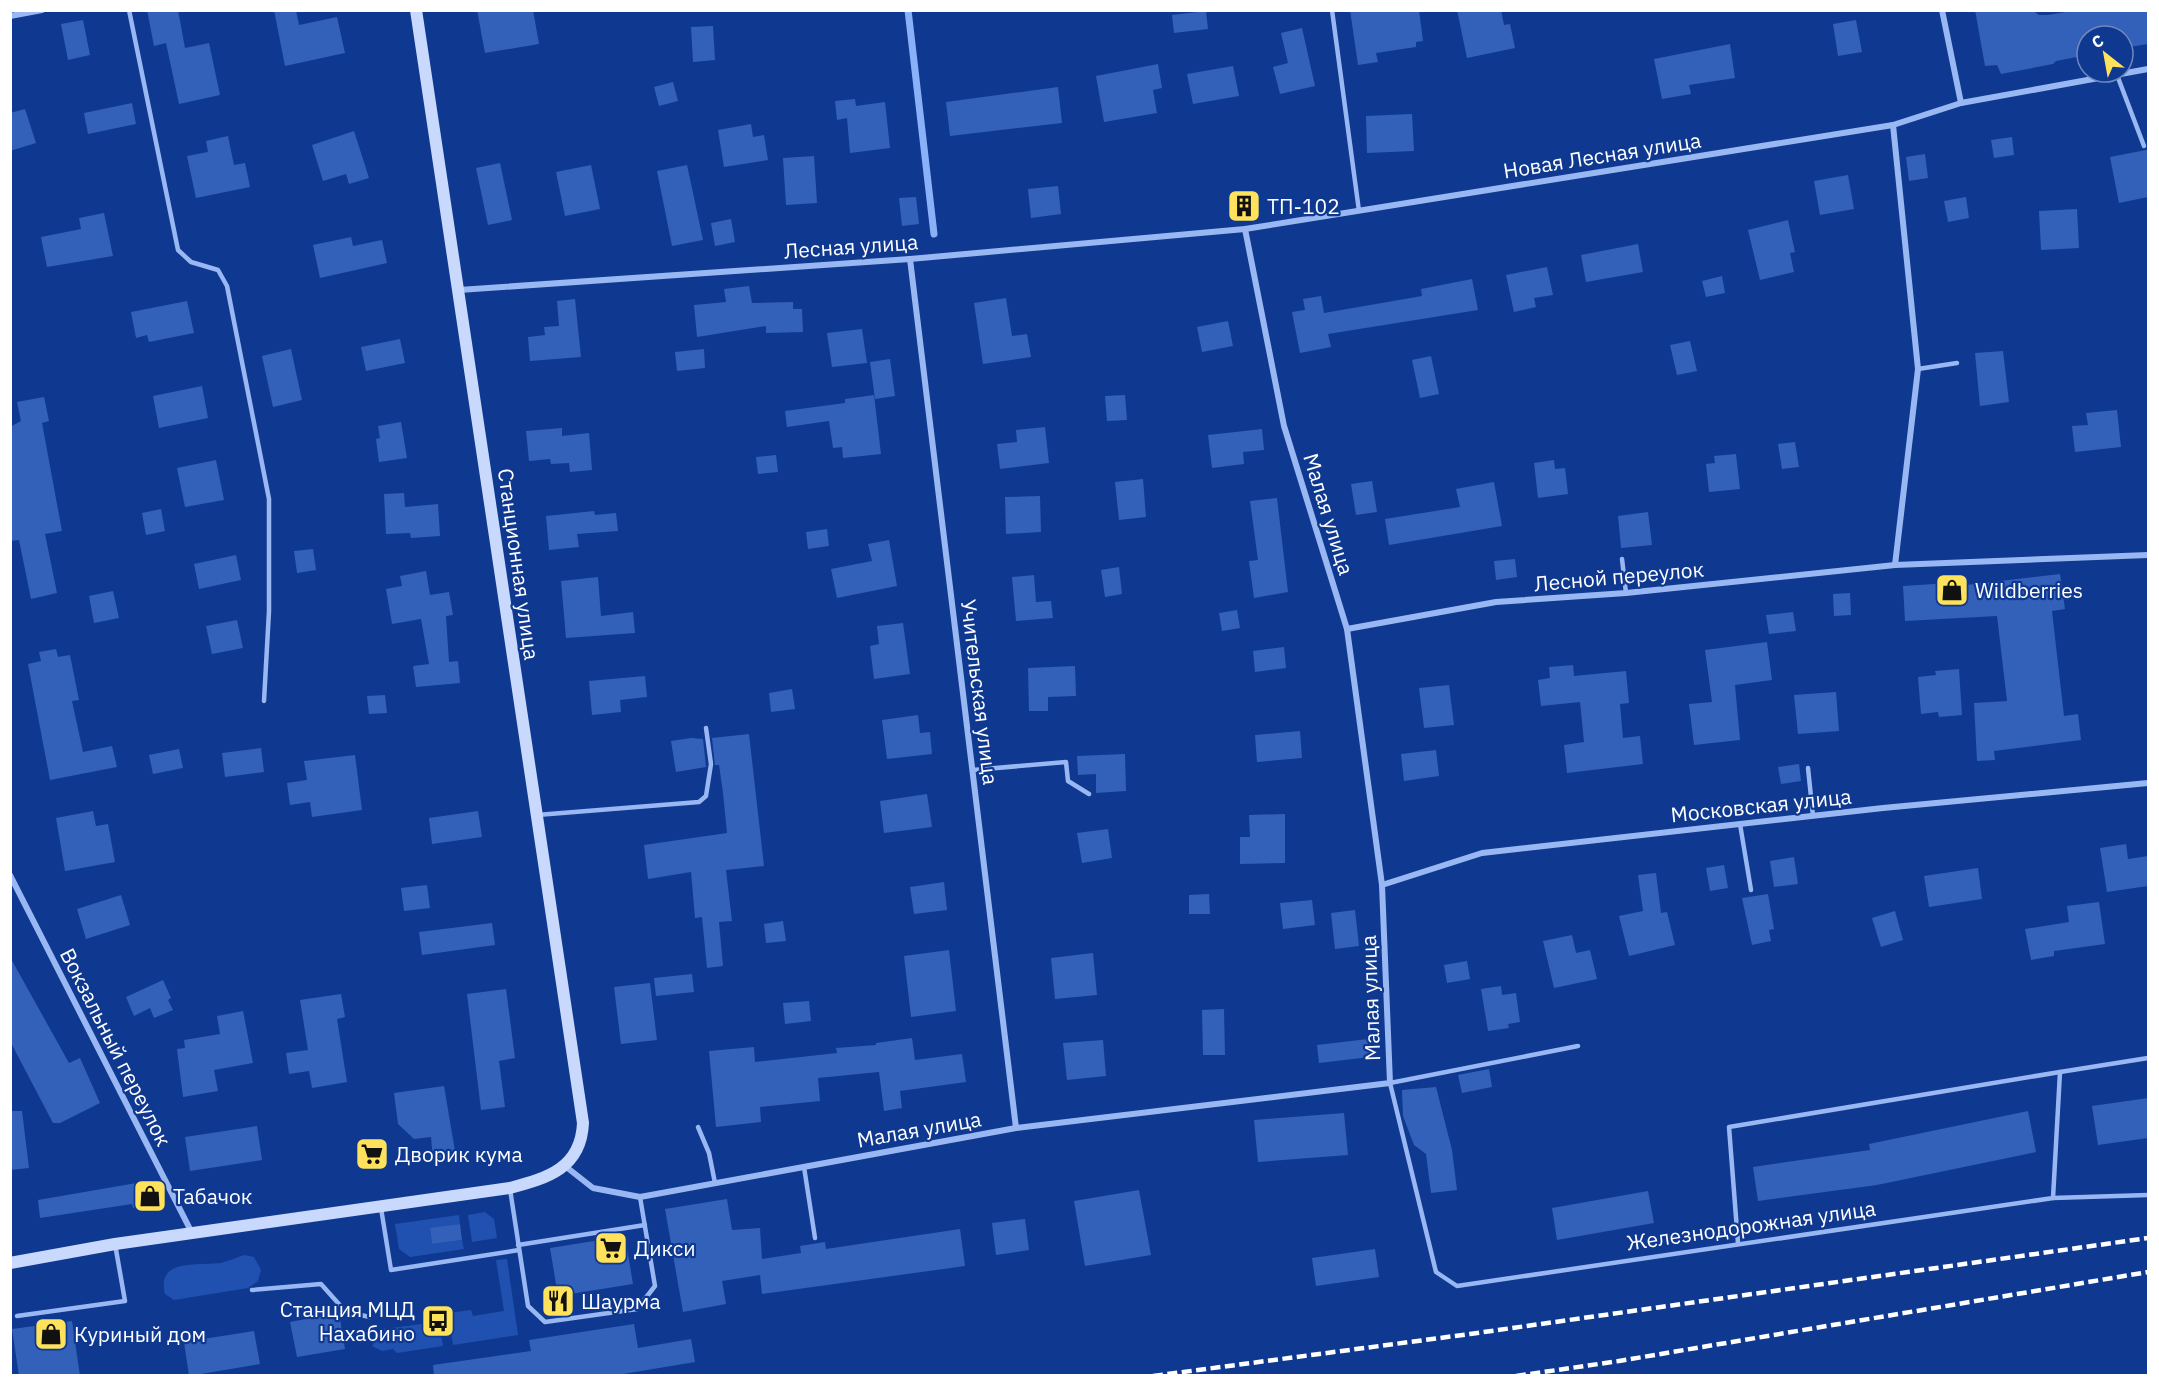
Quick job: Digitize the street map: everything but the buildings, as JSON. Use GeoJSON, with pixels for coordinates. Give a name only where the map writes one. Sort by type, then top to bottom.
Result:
{"type":"FeatureCollection","features":[{"type":"Feature","properties":{"kind":"main road","name":"Станционная улица"},"geometry":{"type":"LineString","coordinates":[[416,10],[583,1123],[582,1140],[564,1166]]}},
{"type":"Feature","properties":{"kind":"main road"},"geometry":{"type":"LineString","coordinates":[[10,1263],[115,1244],[510,1188],[538,1181],[564,1166]]}},
{"type":"Feature","properties":{"kind":"street"},"geometry":{"type":"LineString","coordinates":[[10,16],[42,10]]}},
{"type":"Feature","properties":{"kind":"street"},"geometry":{"type":"LineString","coordinates":[[1942,10],[1961,103]]}},
{"type":"Feature","properties":{"kind":"street","name":"Новая Лесная улица"},"geometry":{"type":"LineString","coordinates":[[1245,229],[1893,125],[1961,103],[2075,83]]}},
{"type":"Feature","properties":{"kind":"street"},"geometry":{"type":"LineString","coordinates":[[1893,125],[1918,369],[1895,565]]}},
{"type":"Feature","properties":{"kind":"street","name":"Лесная улица"},"geometry":{"type":"LineString","coordinates":[[459,290],[910,259],[1245,229]]}},
{"type":"Feature","properties":{"kind":"street","name":"Малая улица"},"geometry":{"type":"LineString","coordinates":[[564,1166],[593,1188],[640,1197],[1016,1128],[1390,1083],[1382,885],[1347,629],[1284,426],[1245,229]]}},
{"type":"Feature","properties":{"kind":"street","name":"Учительская улица"},"geometry":{"type":"LineString","coordinates":[[910,259],[1016,1128]]}},
{"type":"Feature","properties":{"kind":"street","name":"Лесной переулок"},"geometry":{"type":"LineString","coordinates":[[1347,629],[1496,602],[1626,593],[1895,565],[2148,555]]}},
{"type":"Feature","properties":{"kind":"street","name":"Московская улица"},"geometry":{"type":"LineString","coordinates":[[1382,885],[1482,853],[1813,816],[2148,783]]}},
{"type":"Feature","properties":{"kind":"street","name":"Вокзальный переулок"},"geometry":{"type":"LineString","coordinates":[[10,875],[192,1234]]}},
{"type":"Feature","properties":{"kind":"lane"},"geometry":{"type":"LineString","coordinates":[[129,10],[178,250],[191,262],[218,270],[227,286],[269,499],[269,611],[264,701]]}},
{"type":"Feature","properties":{"kind":"lane"},"geometry":{"type":"LineString","coordinates":[[1332,10],[1359,211]]}},
{"type":"Feature","properties":{"kind":"lane"},"geometry":{"type":"LineString","coordinates":[[2120,84],[2144,146]]}},
{"type":"Feature","properties":{"kind":"lane"},"geometry":{"type":"LineString","coordinates":[[1918,369],[1957,363]]}},
{"type":"Feature","properties":{"kind":"lane"},"geometry":{"type":"LineString","coordinates":[[1622,560],[1626,593]]}},
{"type":"Feature","properties":{"kind":"lane"},"geometry":{"type":"LineString","coordinates":[[537,815],[699,802],[706,796],[711,764],[706,728]]}},
{"type":"Feature","properties":{"kind":"lane"},"geometry":{"type":"LineString","coordinates":[[973,770],[1066,762],[1068,781],[1089,794]]}},
{"type":"Feature","properties":{"kind":"lane"},"geometry":{"type":"LineString","coordinates":[[1808,768],[1813,816]]}},
{"type":"Feature","properties":{"kind":"lane"},"geometry":{"type":"LineString","coordinates":[[1740,824],[1750,890]]}},
{"type":"Feature","properties":{"kind":"lane"},"geometry":{"type":"LineString","coordinates":[[1390,1083],[1578,1046]]}},
{"type":"Feature","properties":{"kind":"lane"},"geometry":{"type":"LineString","coordinates":[[1738,1244],[1729,1127],[2148,1058]]}},
{"type":"Feature","properties":{"kind":"lane"},"geometry":{"type":"LineString","coordinates":[[2053,1198],[2060,1072]]}},
{"type":"Feature","properties":{"kind":"lane","name":"Железнодорожная улица"},"geometry":{"type":"LineString","coordinates":[[1390,1083],[1436,1272],[1457,1286],[2053,1198],[2148,1195]]}},
{"type":"Feature","properties":{"kind":"lane"},"geometry":{"type":"LineString","coordinates":[[698,1127],[709,1153],[715,1183]]}},
{"type":"Feature","properties":{"kind":"lane"},"geometry":{"type":"LineString","coordinates":[[804,1167],[815,1238]]}},
{"type":"Feature","properties":{"kind":"lane"},"geometry":{"type":"LineString","coordinates":[[510,1188],[528,1306],[545,1322],[637,1309],[655,1286],[640,1197]]}},
{"type":"Feature","properties":{"kind":"lane"},"geometry":{"type":"LineString","coordinates":[[381,1207],[391,1270],[645,1225]]}},
{"type":"Feature","properties":{"kind":"lane"},"geometry":{"type":"LineString","coordinates":[[17,1316],[125,1301],[115,1244]]}},
{"type":"Feature","properties":{"kind":"lane"},"geometry":{"type":"LineString","coordinates":[[252,1290],[321,1284],[346,1312],[370,1317]]}},
{"type":"Feature","properties":{"kind":"shaded area"},"geometry":{"type":"Polygon","coordinates":[[[485,1212],[494,1219],[497,1238],[472,1242],[468,1215],[485,1212]]]}},
{"type":"Feature","properties":{"kind":"shaded area"},"geometry":{"type":"Polygon","coordinates":[[[459,1215],[460,1224],[430,1229],[432,1244],[462,1240],[464,1249],[410,1257],[399,1249],[395,1224],[459,1215]]]}},
{"type":"Feature","properties":{"kind":"shaded area"},"geometry":{"type":"Polygon","coordinates":[[[244,1255],[254,1257],[261,1270],[258,1281],[248,1288],[174,1300],[165,1294],[164,1282],[167,1274],[173,1269],[181,1266],[221,1263],[244,1255]]]}},
{"type":"Feature","properties":{"kind":"shaded area"},"geometry":{"type":"Polygon","coordinates":[[[507,1259],[518,1335],[453,1345],[448,1313],[471,1310],[473,1316],[504,1311],[496,1260],[507,1259]]]}},
{"type":"Feature","properties":{"kind":"shaded area"},"geometry":{"type":"Polygon","coordinates":[[[422,1324],[423,1330],[440,1328],[443,1346],[397,1353],[393,1349],[382,1351],[372,1346],[383,1329],[422,1324]]]}},
{"type":"Feature","properties":{"kind":"waterway"},"geometry":{"type":"LineString","coordinates":[[908,10],[934,234]]}},
{"type":"Feature","properties":{"kind":"railway"},"geometry":{"type":"LineString","coordinates":[[1153,1376],[1470,1334],[2148,1238]]}},
{"type":"Feature","properties":{"kind":"railway"},"geometry":{"type":"LineString","coordinates":[[1516,1376],[1619,1361],[2148,1272]]}},
{"type":"Feature","properties":{"kind":"place","name":"ТП-102"},"geometry":{"type":"Point","coordinates":[1244,206]}},
{"type":"Feature","properties":{"kind":"place","name":"Wildberries"},"geometry":{"type":"Point","coordinates":[1952,590]}},
{"type":"Feature","properties":{"kind":"place","name":"Дворик кума"},"geometry":{"type":"Point","coordinates":[372,1154]}},
{"type":"Feature","properties":{"kind":"place","name":"Табачок"},"geometry":{"type":"Point","coordinates":[150,1196]}},
{"type":"Feature","properties":{"kind":"place","name":"Дикси"},"geometry":{"type":"Point","coordinates":[611,1248]}},
{"type":"Feature","properties":{"kind":"place","name":"Шаурма"},"geometry":{"type":"Point","coordinates":[558,1301]}},
{"type":"Feature","properties":{"kind":"place","name":"Станция МЦД Нахабино"},"geometry":{"type":"Point","coordinates":[438,1321]}},
{"type":"Feature","properties":{"kind":"place","name":"Куриный дом"},"geometry":{"type":"Point","coordinates":[51,1334]}}]}
